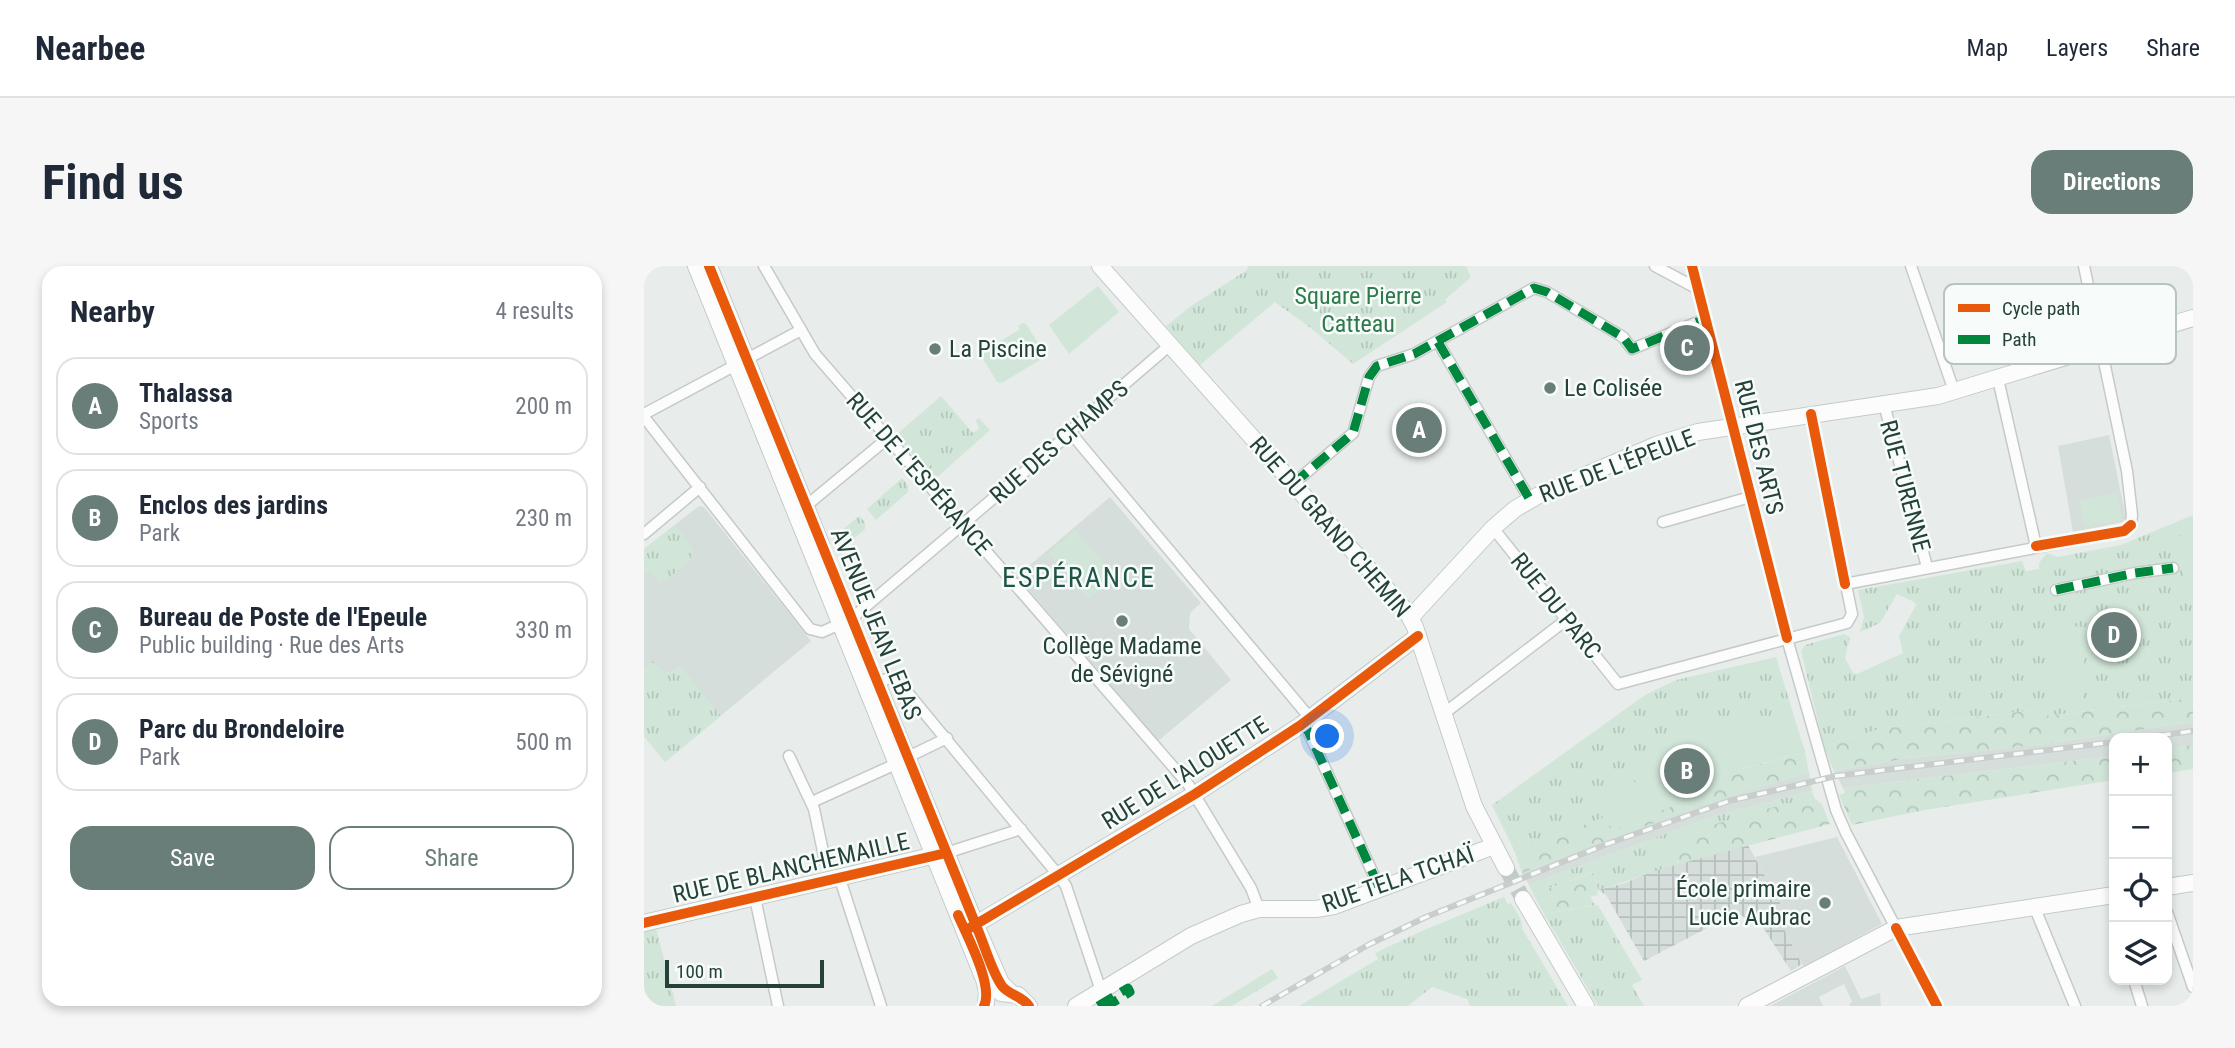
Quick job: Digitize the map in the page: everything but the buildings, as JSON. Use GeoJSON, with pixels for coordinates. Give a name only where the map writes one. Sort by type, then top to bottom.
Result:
{"type":"FeatureCollection","features":[{"type":"Feature","properties":{"kind":"main road","name":"AVENUE JEAN LEBAS"},"geometry":{"type":"LineString","coordinates":[[696,266],[741,362],[970,928],[1000,983],[1011,993]]}},
{"type":"Feature","properties":{"kind":"main road","name":"AVENUE JEAN LEBAS"},"geometry":{"type":"LineString","coordinates":[[709,266],[741,362]]}},
{"type":"Feature","properties":{"kind":"main road","name":"RUE DU GRAND CHEMIN"},"geometry":{"type":"LineString","coordinates":[[1104,267],[1411,617],[1474,807],[1506,868]]}},
{"type":"Feature","properties":{"kind":"main road","name":"RUE DE L'ÉPEULE"},"geometry":{"type":"LineString","coordinates":[[2176,323],[2193,318]]}},
{"type":"Feature","properties":{"kind":"main road","name":"RUE DE L'ÉPEULE"},"geometry":{"type":"LineString","coordinates":[[1411,617],[1493,528],[1515,509],[1530,499],[1669,440],[1732,427],[1954,391],[2046,364]]}},
{"type":"Feature","properties":{"kind":"main road","name":"RUE DE L'ALOUETTE"},"geometry":{"type":"LineString","coordinates":[[970,928],[1195,794],[1306,721],[1419,636]]}},
{"type":"Feature","properties":{"kind":"main road","name":"RUE TELA TCHAÏ"},"geometry":{"type":"LineString","coordinates":[[1076,1006],[1191,936],[1241,914],[1259,909],[1329,908],[1493,846]]}},
{"type":"Feature","properties":{"kind":"main road","name":"RUE DE BLANCHEMAILLE"},"geometry":{"type":"LineString","coordinates":[[644,923],[940,855]]}},
{"type":"Feature","properties":{"kind":"main road"},"geometry":{"type":"LineString","coordinates":[[2172,886],[2193,883]]}},
{"type":"Feature","properties":{"kind":"main road"},"geometry":{"type":"LineString","coordinates":[[1747,1006],[1896,929],[2109,895]]}},
{"type":"Feature","properties":{"kind":"main road"},"geometry":{"type":"LineString","coordinates":[[1523,899],[1586,1006]]}},
{"type":"Feature","properties":{"kind":"main road","name":"AVENUE JEAN LEBAS"},"geometry":{"type":"LineString","coordinates":[[970,928],[985,982],[985,1004]]}},
{"type":"Feature","properties":{"kind":"main road"},"geometry":{"type":"LineString","coordinates":[[985,1004],[997,995],[1011,993],[1021,997],[1029,1006]]}},
{"type":"Feature","properties":{"kind":"street","name":"RUE DE L'ESPÉRANCE"},"geometry":{"type":"LineString","coordinates":[[764,266],[815,354],[1195,794],[1256,897],[1259,909]]}},
{"type":"Feature","properties":{"kind":"street"},"geometry":{"type":"LineString","coordinates":[[1655,266],[1698,289]]}},
{"type":"Feature","properties":{"kind":"street","name":"RUE DES ARTS"},"geometry":{"type":"LineString","coordinates":[[1692,266],[1750,497],[1823,768],[1841,822],[1937,1006]]}},
{"type":"Feature","properties":{"kind":"street"},"geometry":{"type":"LineString","coordinates":[[1911,266],[1944,362]]}},
{"type":"Feature","properties":{"kind":"street"},"geometry":{"type":"LineString","coordinates":[[2084,266],[2088,284]]}},
{"type":"Feature","properties":{"kind":"street"},"geometry":{"type":"LineString","coordinates":[[1293,484],[1353,433],[1369,377],[1377,366],[1414,354],[1534,288],[1547,292],[1623,337],[1632,349],[1705,319]]}},
{"type":"Feature","properties":{"kind":"street"},"geometry":{"type":"LineString","coordinates":[[801,330],[644,415],[810,629],[822,632],[846,621]]}},
{"type":"Feature","properties":{"kind":"street"},"geometry":{"type":"LineString","coordinates":[[1437,342],[1530,499]]}},
{"type":"Feature","properties":{"kind":"street","name":"RUE DES CHAMPS"},"geometry":{"type":"LineString","coordinates":[[846,621],[964,524],[1170,345]]}},
{"type":"Feature","properties":{"kind":"street"},"geometry":{"type":"LineString","coordinates":[[1945,364],[1954,391]]}},
{"type":"Feature","properties":{"kind":"street"},"geometry":{"type":"LineString","coordinates":[[1845,584],[2124,531],[2131,525],[2132,515],[2127,471],[2105,364]]}},
{"type":"Feature","properties":{"kind":"street"},"geometry":{"type":"LineString","coordinates":[[1997,379],[2036,546]]}},
{"type":"Feature","properties":{"kind":"street","name":"RUE TURENNE"},"geometry":{"type":"LineString","coordinates":[[1884,404],[1927,567]]}},
{"type":"Feature","properties":{"kind":"street"},"geometry":{"type":"LineString","coordinates":[[1787,638],[1847,623],[1852,614],[1811,414]]}},
{"type":"Feature","properties":{"kind":"street"},"geometry":{"type":"LineString","coordinates":[[1070,432],[1306,721],[1308,731],[1380,889]]}},
{"type":"Feature","properties":{"kind":"street"},"geometry":{"type":"LineString","coordinates":[[801,510],[888,438]]}},
{"type":"Feature","properties":{"kind":"street"},"geometry":{"type":"LineString","coordinates":[[644,534],[700,487]]}},
{"type":"Feature","properties":{"kind":"street"},"geometry":{"type":"LineString","coordinates":[[1663,522],[1750,497]]}},
{"type":"Feature","properties":{"kind":"street","name":"RUE DU PARC"},"geometry":{"type":"LineString","coordinates":[[1493,528],[1618,684],[1787,638]]}},
{"type":"Feature","properties":{"kind":"street"},"geometry":{"type":"LineString","coordinates":[[2056,590],[2135,573],[2173,568]]}},
{"type":"Feature","properties":{"kind":"street"},"geometry":{"type":"LineString","coordinates":[[1442,715],[1566,620]]}},
{"type":"Feature","properties":{"kind":"street"},"geometry":{"type":"LineString","coordinates":[[872,684],[890,678],[898,681],[1059,876],[1066,886],[1101,991]]}},
{"type":"Feature","properties":{"kind":"street"},"geometry":{"type":"LineString","coordinates":[[811,802],[947,738]]}},
{"type":"Feature","properties":{"kind":"street"},"geometry":{"type":"LineString","coordinates":[[789,756],[817,817],[825,861]]}},
{"type":"Feature","properties":{"kind":"street","name":"RUE DE BLANCHEMAILLE"},"geometry":{"type":"LineString","coordinates":[[940,855],[1021,829]]}},
{"type":"Feature","properties":{"kind":"street"},"geometry":{"type":"LineString","coordinates":[[839,879],[881,1006]]}},
{"type":"Feature","properties":{"kind":"street"},"geometry":{"type":"LineString","coordinates":[[755,898],[778,1006]]}},
{"type":"Feature","properties":{"kind":"street"},"geometry":{"type":"LineString","coordinates":[[2034,906],[2075,1006]]}},
{"type":"Feature","properties":{"kind":"street"},"geometry":{"type":"LineString","coordinates":[[2170,922],[2193,987]]}},
{"type":"Feature","properties":{"kind":"street"},"geometry":{"type":"LineString","coordinates":[[2135,985],[2141,1006]]}},
{"type":"Feature","properties":{"kind":"shaded area"},"geometry":{"type":"Polygon","coordinates":[[[2109,435],[2126,518],[2123,522],[2073,532],[2058,446],[2109,435]]]}},
{"type":"Feature","properties":{"kind":"shaded area","name":"Collège Madame de Sévigné"},"geometry":{"type":"Polygon","coordinates":[[[1110,497],[1201,603],[1190,613],[1189,629],[1231,680],[1158,741],[1017,576],[1110,497]]]}},
{"type":"Feature","properties":{"kind":"shaded area"},"geometry":{"type":"Polygon","coordinates":[[[699,506],[704,507],[811,641],[665,762],[644,736],[644,549],[699,506]]]}},
{"type":"Feature","properties":{"kind":"shaded area"},"geometry":{"type":"Polygon","coordinates":[[[2193,722],[2193,745],[2172,748],[2172,733],[2119,733],[2193,722]]]}},
{"type":"Feature","properties":{"kind":"shaded area"},"geometry":{"type":"Polygon","coordinates":[[[2109,734],[2109,757],[1843,788],[1834,771],[1902,759],[2109,734]]]}},
{"type":"Feature","properties":{"kind":"shaded area"},"geometry":{"type":"Polygon","coordinates":[[[1809,773],[1812,791],[1714,816],[1529,885],[1522,873],[1664,817],[1809,773]]]}},
{"type":"Feature","properties":{"kind":"shaded area","name":"École primaire Lucie Aubrac"},"geometry":{"type":"Polygon","coordinates":[[[1837,837],[1882,924],[1804,967],[1773,909],[1780,905],[1755,857],[1837,837]]]}},
{"type":"Feature","properties":{"kind":"shaded area"},"geometry":{"type":"Polygon","coordinates":[[[1748,845],[1781,905],[1774,910],[1802,964],[1791,971],[1762,926],[1736,913],[1644,961],[1606,895],[1598,890],[1625,883],[1655,870],[1748,845]]]}},
{"type":"Feature","properties":{"kind":"shaded area"},"geometry":{"type":"Polygon","coordinates":[[[1845,966],[1861,999],[1880,993],[1881,1006],[1850,1006],[1852,1002],[1844,984],[1819,997],[1823,1006],[1770,1006],[1845,966]]]}},
{"type":"Feature","properties":{"kind":"green space","name":"Square Pierre Catteau"},"geometry":{"type":"Polygon","coordinates":[[[1248,266],[1466,266],[1471,277],[1445,300],[1447,302],[1353,364],[1275,302],[1200,365],[1166,326],[1191,306],[1247,270],[1248,266]]]}},
{"type":"Feature","properties":{"kind":"green space"},"geometry":{"type":"Polygon","coordinates":[[[1098,286],[1119,312],[1069,354],[1049,325],[1098,286]]]}},
{"type":"Feature","properties":{"kind":"green space"},"geometry":{"type":"Polygon","coordinates":[[[1026,324],[1045,354],[1043,358],[1002,383],[997,382],[980,354],[981,349],[985,346],[988,349],[1020,329],[1018,326],[1026,324]]]}},
{"type":"Feature","properties":{"kind":"green space"},"geometry":{"type":"Polygon","coordinates":[[[941,396],[973,433],[979,429],[976,420],[979,418],[990,430],[934,480],[896,435],[941,396]]]}},
{"type":"Feature","properties":{"kind":"green space"},"geometry":{"type":"Polygon","coordinates":[[[902,478],[908,486],[908,492],[876,520],[867,509],[902,478]]]}},
{"type":"Feature","properties":{"kind":"green space"},"geometry":{"type":"Polygon","coordinates":[[[2117,493],[2122,520],[2084,527],[2080,500],[2117,493]]]}},
{"type":"Feature","properties":{"kind":"green space"},"geometry":{"type":"Polygon","coordinates":[[[2193,515],[2193,698],[2046,716],[2045,709],[1883,728],[1824,746],[1801,651],[1805,645],[1844,634],[1850,637],[1845,658],[1853,673],[1857,674],[1903,653],[1899,636],[1916,605],[1897,594],[1880,623],[1860,632],[1864,617],[1858,590],[2022,561],[2026,571],[2039,569],[2039,563],[2047,553],[2057,557],[2121,545],[2193,515]]]}},
{"type":"Feature","properties":{"kind":"green space"},"geometry":{"type":"Polygon","coordinates":[[[859,516],[865,522],[865,529],[840,551],[834,537],[859,516]]]}},
{"type":"Feature","properties":{"kind":"green space"},"geometry":{"type":"Polygon","coordinates":[[[675,525],[693,549],[685,566],[660,583],[651,572],[647,575],[644,571],[644,549],[675,525]]]}},
{"type":"Feature","properties":{"kind":"green space"},"geometry":{"type":"Polygon","coordinates":[[[1075,530],[1115,577],[1088,599],[1049,553],[1075,530]]]}},
{"type":"Feature","properties":{"kind":"green space"},"geometry":{"type":"Polygon","coordinates":[[[2193,530],[2193,593],[2168,542],[2193,530]]]}},
{"type":"Feature","properties":{"kind":"green space"},"geometry":{"type":"Polygon","coordinates":[[[2051,625],[2086,627],[2082,707],[2049,703],[2051,625]]]}},
{"type":"Feature","properties":{"kind":"green space"},"geometry":{"type":"Polygon","coordinates":[[[1776,657],[1805,752],[1745,767],[1673,806],[1603,818],[1514,850],[1492,805],[1645,695],[1676,680],[1776,657]]]}},
{"type":"Feature","properties":{"kind":"green space"},"geometry":{"type":"Polygon","coordinates":[[[653,661],[665,671],[672,671],[680,666],[721,716],[665,762],[644,736],[644,668],[653,661]]]}},
{"type":"Feature","properties":{"kind":"green space"},"geometry":{"type":"Polygon","coordinates":[[[2193,698],[2193,722],[2045,744],[1902,759],[1834,771],[1824,746],[1883,728],[2045,709],[2046,716],[2193,698]]]}},
{"type":"Feature","properties":{"kind":"green space"},"geometry":{"type":"Polygon","coordinates":[[[1747,715],[1776,720],[1790,726],[1799,735],[1805,752],[1670,787],[1673,806],[1614,830],[1603,818],[1600,804],[1644,776],[1657,743],[1703,717],[1747,715]]]}},
{"type":"Feature","properties":{"kind":"green space"},"geometry":{"type":"Polygon","coordinates":[[[2193,745],[2193,769],[2172,772],[2172,748],[2193,745]]]}},
{"type":"Feature","properties":{"kind":"green space"},"geometry":{"type":"Polygon","coordinates":[[[1805,752],[1809,773],[1700,807],[1522,873],[1514,850],[1603,818],[1614,830],[1670,788],[1805,752]]]}},
{"type":"Feature","properties":{"kind":"green space"},"geometry":{"type":"Polygon","coordinates":[[[2109,757],[2109,781],[1925,810],[1852,825],[1839,795],[1845,793],[1843,788],[2109,757]]]}},
{"type":"Feature","properties":{"kind":"green space"},"geometry":{"type":"Polygon","coordinates":[[[1812,791],[1815,799],[1737,818],[1679,841],[1668,849],[1679,864],[1598,890],[1595,876],[1591,873],[1533,894],[1529,885],[1714,816],[1812,791]]]}},
{"type":"Feature","properties":{"kind":"green space"},"geometry":{"type":"Polygon","coordinates":[[[1815,799],[1822,804],[1830,824],[1679,864],[1668,849],[1679,840],[1715,824],[1815,799]]]}},
{"type":"Feature","properties":{"kind":"green space"},"geometry":{"type":"Polygon","coordinates":[[[1592,873],[1595,876],[1598,895],[1590,897],[1595,905],[1544,914],[1533,894],[1592,873]]]}},
{"type":"Feature","properties":{"kind":"green space"},"geometry":{"type":"Polygon","coordinates":[[[1504,897],[1521,919],[1523,930],[1568,1006],[1470,1006],[1467,999],[1432,987],[1408,1006],[1299,1006],[1378,959],[1375,953],[1504,897]]]}},
{"type":"Feature","properties":{"kind":"green space"},"geometry":{"type":"Polygon","coordinates":[[[1598,905],[1642,980],[1632,985],[1644,1006],[1598,1006],[1544,914],[1598,905]]]}},
{"type":"Feature","properties":{"kind":"green space"},"geometry":{"type":"Polygon","coordinates":[[[656,928],[676,1006],[644,1006],[644,931],[656,928]]]}},
{"type":"Feature","properties":{"kind":"green space"},"geometry":{"type":"Polygon","coordinates":[[[1272,969],[1278,978],[1232,1006],[1212,1006],[1272,969]]]}},
{"type":"Feature","properties":{"kind":"tunnel"},"geometry":{"type":"LineString","coordinates":[[1506,868],[1523,899]]}},
{"type":"Feature","properties":{"kind":"railway"},"geometry":{"type":"LineString","coordinates":[[2172,734],[2193,731]]}},
{"type":"Feature","properties":{"kind":"railway"},"geometry":{"type":"LineString","coordinates":[[1262,1006],[1368,945],[1426,917],[1607,844],[1729,801],[1836,776],[2109,743]]}},
{"type":"Feature","properties":{"kind":"marked path"},"geometry":{"type":"LineString","coordinates":[[1293,484],[1353,433],[1369,377],[1377,366],[1414,354],[1534,288],[1547,292],[1623,337],[1632,349],[1705,319]]}},
{"type":"Feature","properties":{"kind":"marked path"},"geometry":{"type":"LineString","coordinates":[[1438,342],[1530,500]]}},
{"type":"Feature","properties":{"kind":"marked path"},"geometry":{"type":"LineString","coordinates":[[2056,590],[2135,573],[2173,568]]}},
{"type":"Feature","properties":{"kind":"marked path"},"geometry":{"type":"LineString","coordinates":[[1301,725],[1308,731],[1380,889]]}},
{"type":"Feature","properties":{"kind":"marked path"},"geometry":{"type":"LineString","coordinates":[[1098,1006],[1128,988],[1130,992],[1107,1006]]}},
{"type":"Feature","properties":{"kind":"cycle path"},"geometry":{"type":"LineString","coordinates":[[709,266],[991,965],[1002,986],[1029,1006]]}},
{"type":"Feature","properties":{"kind":"cycle path"},"geometry":{"type":"LineString","coordinates":[[1692,266],[1787,638]]}},
{"type":"Feature","properties":{"kind":"cycle path"},"geometry":{"type":"LineString","coordinates":[[1811,414],[1845,584]]}},
{"type":"Feature","properties":{"kind":"cycle path"},"geometry":{"type":"LineString","coordinates":[[2036,546],[2124,531],[2131,525]]}},
{"type":"Feature","properties":{"kind":"cycle path"},"geometry":{"type":"LineString","coordinates":[[968,929],[1195,794],[1301,725],[1418,636]]}},
{"type":"Feature","properties":{"kind":"cycle path"},"geometry":{"type":"LineString","coordinates":[[644,923],[946,853]]}},
{"type":"Feature","properties":{"kind":"cycle path"},"geometry":{"type":"LineString","coordinates":[[958,915],[983,974],[986,997],[984,1006]]}},
{"type":"Feature","properties":{"kind":"cycle path"},"geometry":{"type":"LineString","coordinates":[[1896,928],[1937,1006]]}},
{"type":"Feature","properties":{"kind":"place","name":"Bureau de Poste de l'Epeule"},"geometry":{"type":"Point","coordinates":[1687,348]}},
{"type":"Feature","properties":{"kind":"place","name":"La Piscine"},"geometry":{"type":"Point","coordinates":[935,349]}},
{"type":"Feature","properties":{"kind":"place","name":"Le Colisée"},"geometry":{"type":"Point","coordinates":[1550,388]}},
{"type":"Feature","properties":{"kind":"place","name":"Thalassa"},"geometry":{"type":"Point","coordinates":[1419,430]}},
{"type":"Feature","properties":{"kind":"place","name":"Collège Madame de Sévigné"},"geometry":{"type":"Point","coordinates":[1122,621]}},
{"type":"Feature","properties":{"kind":"place","name":"Parc du Brondeloire"},"geometry":{"type":"Point","coordinates":[2114,635]}},
{"type":"Feature","properties":{"kind":"place","name":"Enclos des jardins"},"geometry":{"type":"Point","coordinates":[1687,771]}},
{"type":"Feature","properties":{"kind":"place","name":"École primaire Lucie Aubrac"},"geometry":{"type":"Point","coordinates":[1825,903]}},
{"type":"Feature","properties":{"kind":"district","name":"ESPÉRANCE"},"geometry":{"type":"Point","coordinates":[1079,577]}}]}
